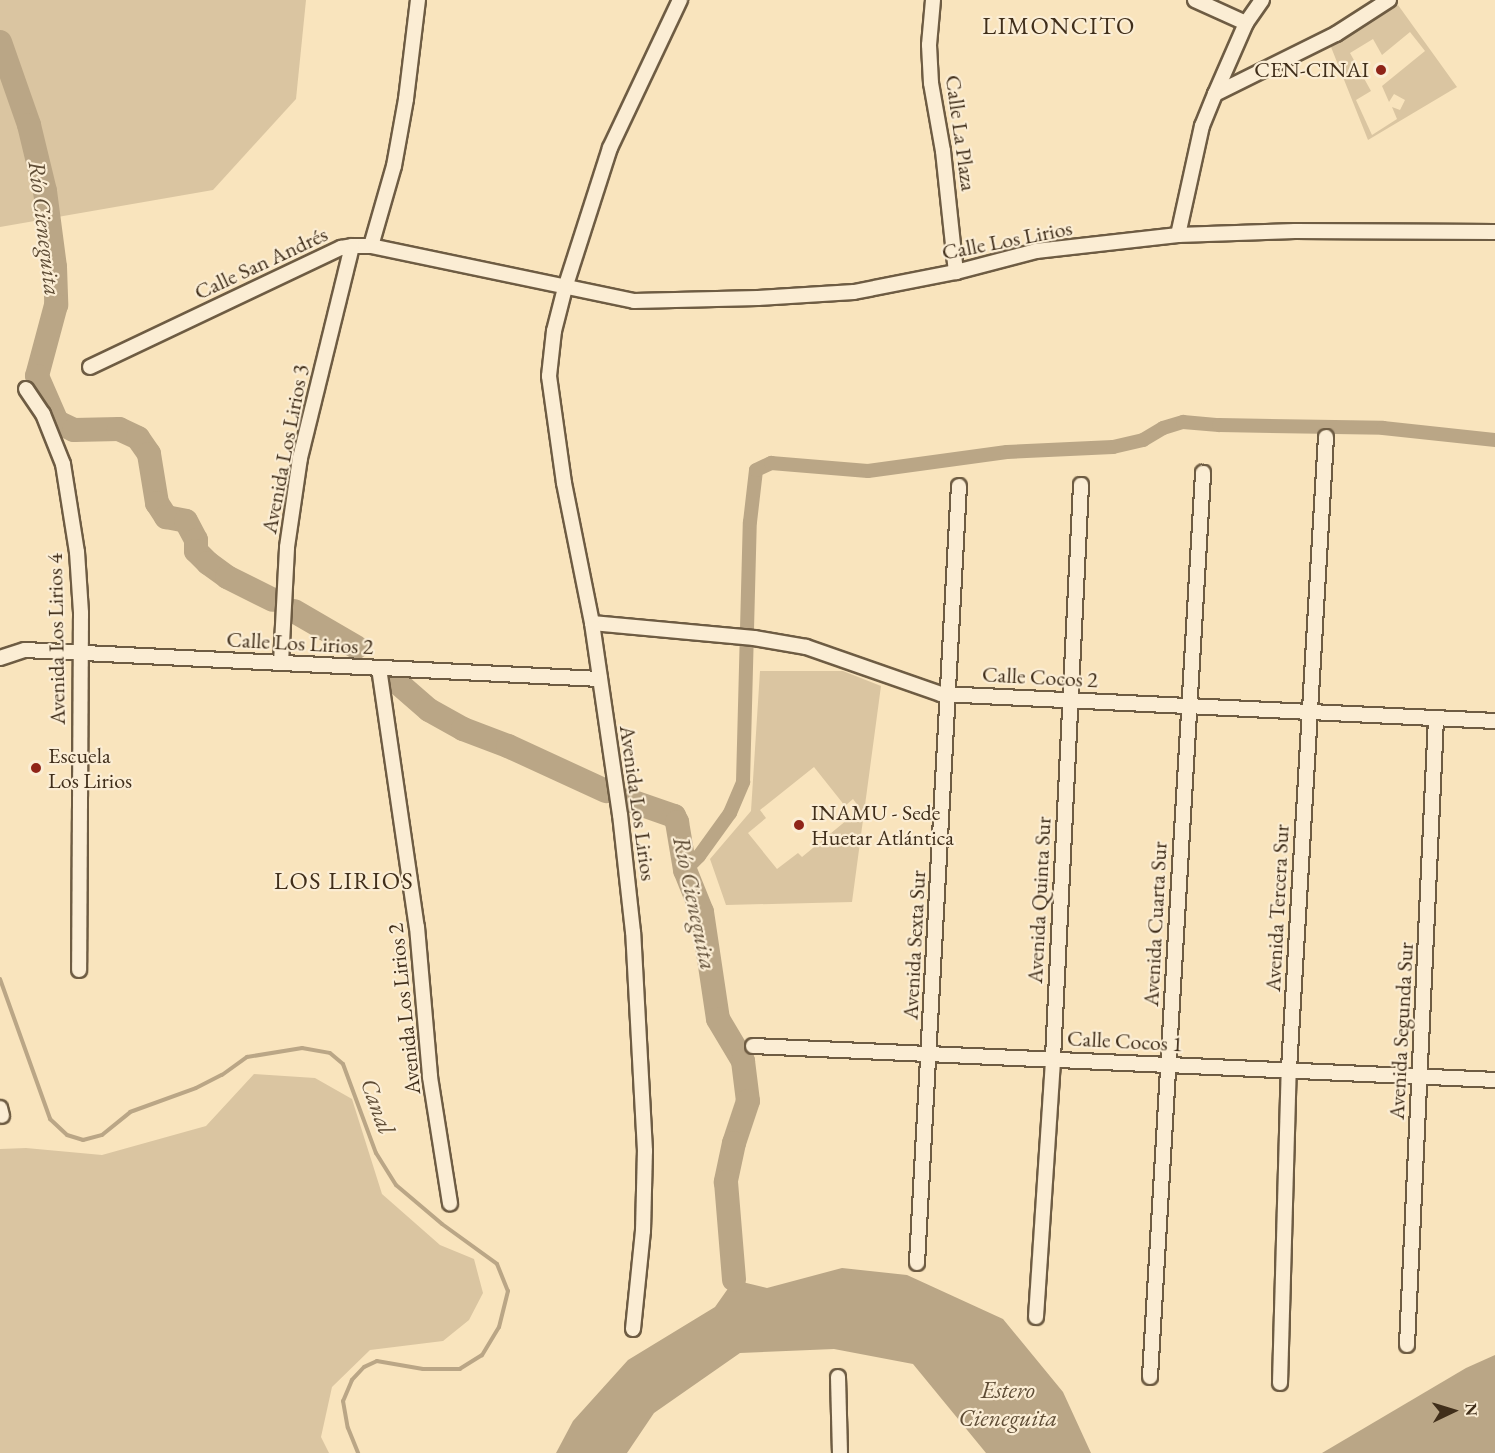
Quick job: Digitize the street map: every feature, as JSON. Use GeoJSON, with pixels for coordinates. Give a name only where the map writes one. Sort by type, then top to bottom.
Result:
{"type":"FeatureCollection","features":[{"type":"Feature","properties":{"kind":"street"},"geometry":{"type":"LineString","coordinates":[[371,246],[394,166],[406,99],[418,0]]}},
{"type":"Feature","properties":{"kind":"street","name":"Avenida Los Lirios"},"geometry":{"type":"LineString","coordinates":[[633,1329],[643,1231],[645,1151],[643,1075],[627,866],[592,623],[551,408],[549,376],[554,331],[565,288],[610,148],[680,0]]}},
{"type":"Feature","properties":{"kind":"street","name":"Calle La Plaza"},"geometry":{"type":"LineString","coordinates":[[933,0],[929,45],[931,83],[943,151],[956,272]]}},
{"type":"Feature","properties":{"kind":"street"},"geometry":{"type":"LineString","coordinates":[[1195,0],[1246,23]]}},
{"type":"Feature","properties":{"kind":"street"},"geometry":{"type":"LineString","coordinates":[[1178,235],[1202,126],[1246,23],[1262,0]]}},
{"type":"Feature","properties":{"kind":"street"},"geometry":{"type":"LineString","coordinates":[[1215,94],[1336,34],[1389,0]]}},
{"type":"Feature","properties":{"kind":"street","name":"Calle Los Lirios"},"geometry":{"type":"LineString","coordinates":[[565,288],[634,301],[758,298],[854,292],[956,272],[1035,252],[1178,235],[1295,231],[1495,232]]}},
{"type":"Feature","properties":{"kind":"street","name":"Calle San Andrés"},"geometry":{"type":"LineString","coordinates":[[90,367],[341,248],[352,246],[371,246],[565,288]]}},
{"type":"Feature","properties":{"kind":"street","name":"Avenida Los Lirios 3"},"geometry":{"type":"LineString","coordinates":[[281,663],[287,547],[300,458],[352,246]]}},
{"type":"Feature","properties":{"kind":"street","name":"Avenida Los Lirios 4"},"geometry":{"type":"LineString","coordinates":[[26,389],[43,414],[63,464],[77,552],[81,613],[79,970]]}},
{"type":"Feature","properties":{"kind":"street","name":"Avenida Tercera Sur"},"geometry":{"type":"LineString","coordinates":[[1280,1383],[1289,1069],[1326,437]]}},
{"type":"Feature","properties":{"kind":"street","name":"Avenida Cuarta Sur"},"geometry":{"type":"LineString","coordinates":[[1150,1377],[1203,473]]}},
{"type":"Feature","properties":{"kind":"street","name":"Avenida Quinta Sur"},"geometry":{"type":"LineString","coordinates":[[1036,1317],[1053,1058],[1081,485]]}},
{"type":"Feature","properties":{"kind":"street","name":"Avenida Sexta Sur"},"geometry":{"type":"LineString","coordinates":[[917,1263],[959,486]]}},
{"type":"Feature","properties":{"kind":"street","name":"Calle Cocos 2"},"geometry":{"type":"LineString","coordinates":[[592,623],[722,634],[806,647],[890,678],[948,694],[1495,721]]}},
{"type":"Feature","properties":{"kind":"street","name":"Calle Los Lirios 2"},"geometry":{"type":"LineString","coordinates":[[0,658],[25,650],[600,679]]}},
{"type":"Feature","properties":{"kind":"street","name":"Avenida Los Lirios 2"},"geometry":{"type":"LineString","coordinates":[[379,668],[417,927],[430,1077],[450,1203]]}},
{"type":"Feature","properties":{"kind":"street","name":"Avenida Segunda Sur"},"geometry":{"type":"LineString","coordinates":[[1407,1345],[1436,719]]}},
{"type":"Feature","properties":{"kind":"street","name":"Calle Cocos 1"},"geometry":{"type":"LineString","coordinates":[[753,1046],[1495,1080]]}},
{"type":"Feature","properties":{"kind":"street"},"geometry":{"type":"LineString","coordinates":[[838,1377],[840,1453]]}},
{"type":"Feature","properties":{"kind":"shaded area"},"geometry":{"type":"Polygon","coordinates":[[[0,0],[306,0],[296,99],[213,190],[0,227],[0,0]]]}},
{"type":"Feature","properties":{"kind":"shaded area"},"geometry":{"type":"Polygon","coordinates":[[[1398,5],[1457,87],[1368,140],[1331,47],[1398,5]],[[1410,32],[1382,55],[1373,39],[1350,53],[1371,91],[1356,100],[1372,135],[1397,119],[1392,107],[1400,110],[1405,100],[1394,94],[1389,102],[1382,86],[1425,51],[1410,32]]]}},
{"type":"Feature","properties":{"kind":"shaded area"},"geometry":{"type":"Polygon","coordinates":[[[760,671],[843,671],[881,686],[852,902],[726,905],[710,859],[751,811],[760,671]],[[814,767],[760,810],[766,818],[748,833],[777,869],[798,853],[802,857],[853,815],[852,812],[859,807],[853,799],[845,806],[814,767]]]}},
{"type":"Feature","properties":{"kind":"shaded area"},"geometry":{"type":"Polygon","coordinates":[[[254,1074],[315,1078],[352,1099],[382,1194],[440,1245],[474,1259],[483,1293],[469,1320],[443,1341],[370,1350],[332,1387],[321,1437],[329,1453],[0,1453],[0,1149],[26,1148],[102,1155],[206,1126],[254,1074]]]}},
{"type":"Feature","properties":{"kind":"water","name":"Estero Cieneguita"},"geometry":{"type":"Polygon","coordinates":[[[842,1268],[907,1275],[1003,1319],[1063,1392],[1091,1453],[986,1453],[913,1364],[834,1349],[740,1353],[654,1413],[627,1453],[556,1453],[573,1421],[628,1360],[715,1307],[734,1280],[767,1288],[842,1268]]]}},
{"type":"Feature","properties":{"kind":"water"},"geometry":{"type":"Polygon","coordinates":[[[1495,1355],[1495,1453],[1322,1453],[1466,1368],[1495,1355]]]}},
{"type":"Feature","properties":{"kind":"waterway","name":"Río Cieneguita"},"geometry":{"type":"LineString","coordinates":[[0,42],[29,125],[45,191],[55,267],[56,305],[37,376],[57,422],[74,430],[119,429],[138,438],[149,454],[157,503],[166,517],[186,521],[196,540],[196,551],[208,563],[227,577],[273,600]]}},
{"type":"Feature","properties":{"kind":"waterway"},"geometry":{"type":"LineString","coordinates":[[685,870],[699,856],[730,813],[743,782],[750,522],[756,470],[771,463],[868,471],[1007,452],[1113,447],[1143,440],[1163,428],[1183,422],[1219,425],[1383,428],[1495,440]]}},
{"type":"Feature","properties":{"kind":"waterway","name":"Río Cieneguita"},"geometry":{"type":"LineString","coordinates":[[294,611],[356,647]]}},
{"type":"Feature","properties":{"kind":"waterway","name":"Río Cieneguita"},"geometry":{"type":"LineString","coordinates":[[399,684],[429,710],[463,729],[508,746],[606,791]]}},
{"type":"Feature","properties":{"kind":"waterway","name":"Río Cieneguita"},"geometry":{"type":"LineString","coordinates":[[628,800],[674,816],[677,822],[685,870],[702,912],[718,1019],[743,1061],[748,1101],[734,1143],[726,1182],[734,1280]]}},
{"type":"Feature","properties":{"kind":"waterway","name":"Canal"},"geometry":{"type":"LineString","coordinates":[[0,979],[50,1119],[67,1135],[83,1140],[102,1135],[130,1112],[196,1088],[222,1075],[247,1057],[302,1048],[330,1053],[343,1064],[376,1153],[396,1185],[442,1224],[497,1264],[508,1291],[499,1327],[482,1355],[460,1369],[423,1369],[377,1361],[364,1367],[352,1380],[343,1401],[348,1428],[358,1453]]}},
{"type":"Feature","properties":{"kind":"place","name":"CEN-CINAI"},"geometry":{"type":"Point","coordinates":[1381,70]}},
{"type":"Feature","properties":{"kind":"place","name":"Escuela Los Lirios"},"geometry":{"type":"Point","coordinates":[36,768]}},
{"type":"Feature","properties":{"kind":"place","name":"INAMU - Sede Huetar Atlántica"},"geometry":{"type":"Point","coordinates":[799,825]}},
{"type":"Feature","properties":{"kind":"district","name":"LIMONCITO"},"geometry":{"type":"Point","coordinates":[1059,26]}},
{"type":"Feature","properties":{"kind":"district","name":"LOS LIRIOS"},"geometry":{"type":"Point","coordinates":[344,881]}}]}
